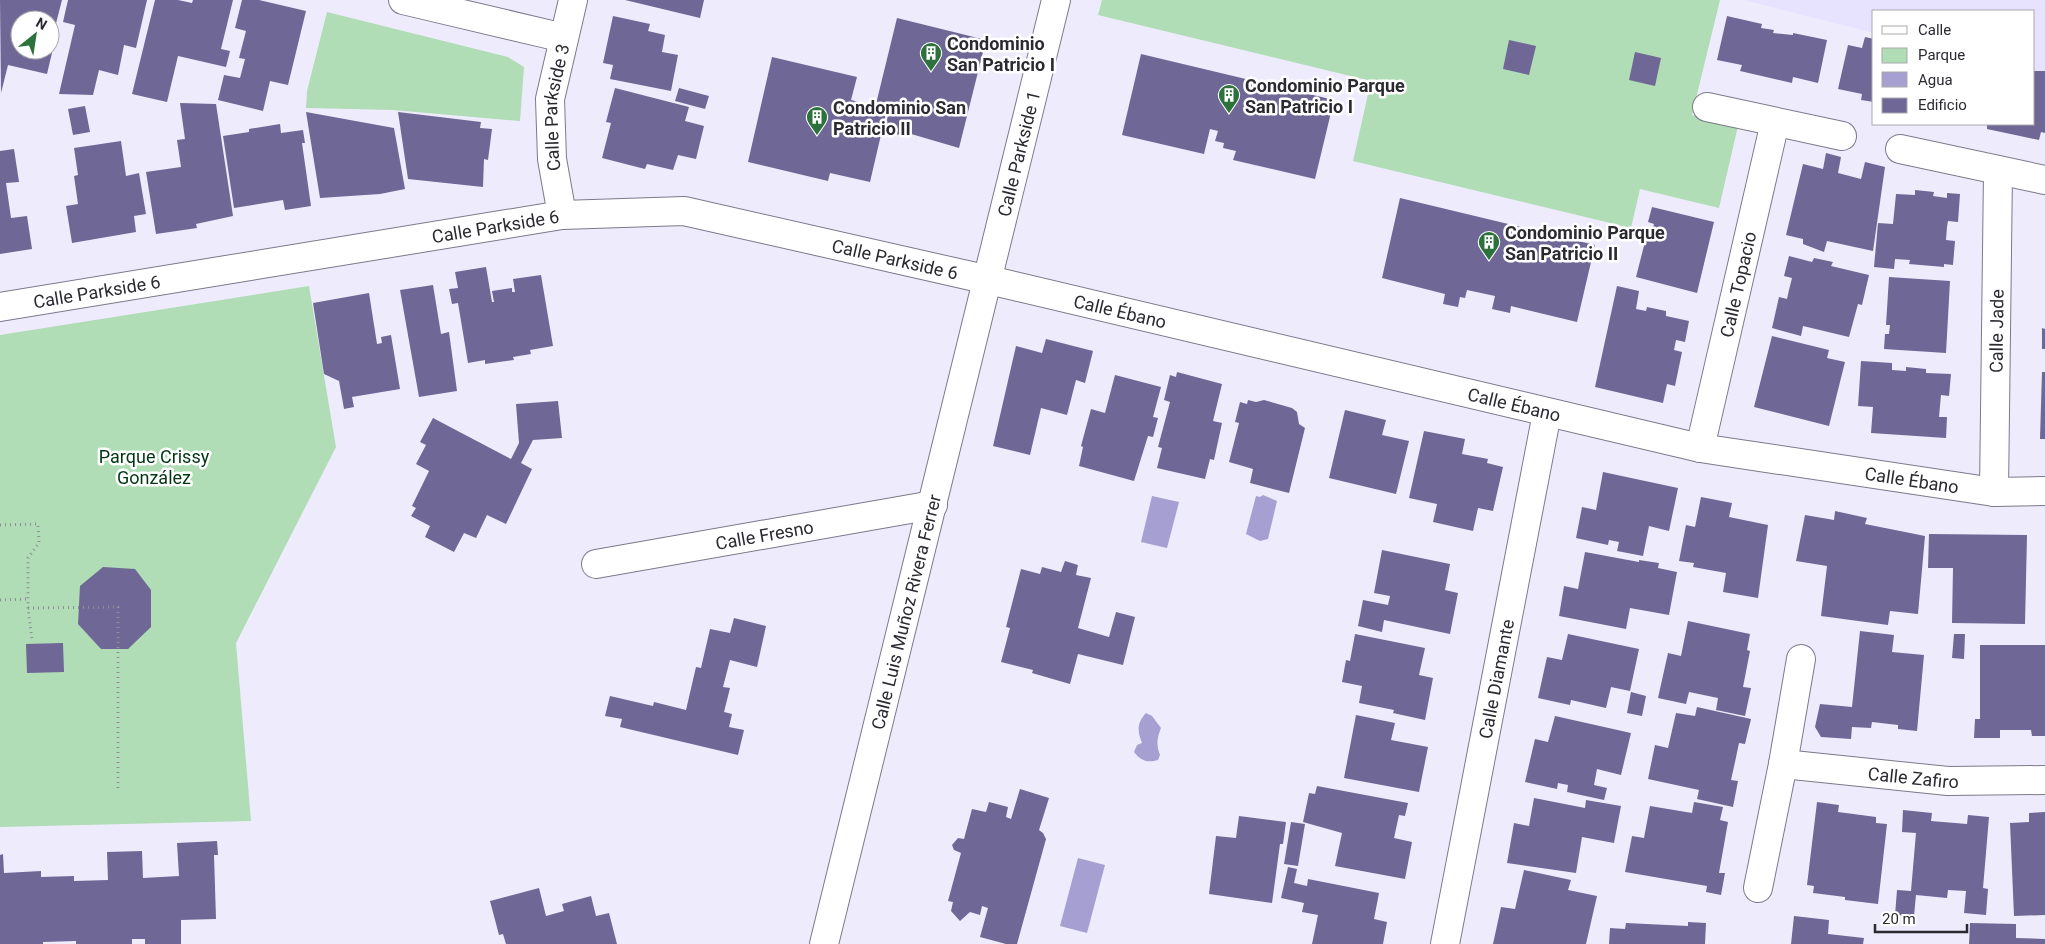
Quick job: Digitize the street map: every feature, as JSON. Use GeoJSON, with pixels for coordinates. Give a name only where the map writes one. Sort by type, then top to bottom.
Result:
{"type":"FeatureCollection","features":[{"type":"Feature","properties":{"kind":"street"},"geometry":{"type":"LineString","coordinates":[[403,0],[564,38]]}},
{"type":"Feature","properties":{"kind":"street","name":"Calle Parkside 3"},"geometry":{"type":"LineString","coordinates":[[562,215],[552,159],[550,99],[573,0]]}},
{"type":"Feature","properties":{"kind":"street","name":"Calle Parkside 1"},"geometry":{"type":"LineString","coordinates":[[989,280],[1056,0]]}},
{"type":"Feature","properties":{"kind":"street"},"geometry":{"type":"LineString","coordinates":[[1707,107],[1842,136]]}},
{"type":"Feature","properties":{"kind":"street","name":"Calle Topacio"},"geometry":{"type":"LineString","coordinates":[[1700,448],[1775,122]]}},
{"type":"Feature","properties":{"kind":"street"},"geometry":{"type":"LineString","coordinates":[[1900,149],[2045,180]]}},
{"type":"Feature","properties":{"kind":"street","name":"Calle Jade"},"geometry":{"type":"LineString","coordinates":[[1994,492],[1998,170]]}},
{"type":"Feature","properties":{"kind":"street","name":"Calle Parkside 6"},"geometry":{"type":"LineString","coordinates":[[0,307],[562,215],[684,211],[989,280]]}},
{"type":"Feature","properties":{"kind":"street","name":"Calle Ébano"},"geometry":{"type":"LineString","coordinates":[[989,280],[1700,448],[1994,492],[2045,491]]}},
{"type":"Feature","properties":{"kind":"street","name":"Calle Luis Muñoz Rivera Ferrer"},"geometry":{"type":"LineString","coordinates":[[824,944],[989,280]]}},
{"type":"Feature","properties":{"kind":"street","name":"Calle Diamante"},"geometry":{"type":"LineString","coordinates":[[1445,944],[1547,413]]}},
{"type":"Feature","properties":{"kind":"street","name":"Calle Fresno"},"geometry":{"type":"LineString","coordinates":[[596,564],[933,505]]}},
{"type":"Feature","properties":{"kind":"street"},"geometry":{"type":"LineString","coordinates":[[1758,888],[1783,764],[1801,660]]}},
{"type":"Feature","properties":{"kind":"street","name":"Calle Zafiro"},"geometry":{"type":"LineString","coordinates":[[1783,764],[1948,781],[2045,780]]}},
{"type":"Feature","properties":{"kind":"path"},"geometry":{"type":"LineString","coordinates":[[0,525],[38,524],[38,543],[28,558],[28,608],[32,640]]}},
{"type":"Feature","properties":{"kind":"path"},"geometry":{"type":"LineString","coordinates":[[0,600],[28,599]]}},
{"type":"Feature","properties":{"kind":"path"},"geometry":{"type":"LineString","coordinates":[[28,608],[118,607],[118,792]]}},
{"type":"Feature","properties":{"kind":"shaded area"},"geometry":{"type":"Polygon","coordinates":[[[1744,0],[2045,0],[2045,75],[2035,73],[2035,10],[1872,10],[1872,32],[1744,0]]]}},
{"type":"Feature","properties":{"kind":"green space"},"geometry":{"type":"Polygon","coordinates":[[[1102,0],[1720,0],[1692,115],[1738,126],[1719,208],[1640,189],[1631,228],[1353,161],[1371,81],[1098,15],[1102,0]]]}},
{"type":"Feature","properties":{"kind":"green space"},"geometry":{"type":"Polygon","coordinates":[[[327,12],[508,57],[524,67],[520,121],[393,110],[306,108],[307,91],[327,12]]]}},
{"type":"Feature","properties":{"kind":"green space","name":"Parque Crissy González"},"geometry":{"type":"Polygon","coordinates":[[[309,286],[336,447],[236,643],[251,821],[0,827],[0,335],[309,286]]]}},
{"type":"Feature","properties":{"kind":"water"},"geometry":{"type":"Polygon","coordinates":[[[1263,495],[1277,501],[1268,539],[1260,541],[1246,534],[1256,496],[1260,497],[1263,495]]]}},
{"type":"Feature","properties":{"kind":"water"},"geometry":{"type":"Polygon","coordinates":[[[1152,496],[1179,502],[1167,548],[1141,542],[1152,496]]]}},
{"type":"Feature","properties":{"kind":"water"},"geometry":{"type":"Polygon","coordinates":[[[1146,713],[1152,716],[1161,728],[1158,742],[1160,755],[1158,760],[1154,761],[1144,760],[1134,752],[1137,745],[1142,743],[1139,727],[1146,713]]]}},
{"type":"Feature","properties":{"kind":"water"},"geometry":{"type":"Polygon","coordinates":[[[1078,858],[1105,865],[1087,933],[1060,926],[1078,858]]]}},
{"type":"Feature","properties":{"kind":"building"},"geometry":{"type":"Polygon","coordinates":[[[0,0],[62,0],[59,10],[10,10],[10,60],[50,60],[47,74],[8,65],[1,93],[0,0]]]}},
{"type":"Feature","properties":{"kind":"building"},"geometry":{"type":"Polygon","coordinates":[[[68,0],[147,0],[136,48],[124,45],[118,75],[99,70],[93,95],[59,94],[75,25],[63,22],[68,0]]]}},
{"type":"Feature","properties":{"kind":"building"},"geometry":{"type":"Polygon","coordinates":[[[155,0],[178,0],[192,3],[193,0],[233,0],[221,49],[230,51],[226,67],[178,56],[167,102],[132,94],[155,0]]]}},
{"type":"Feature","properties":{"kind":"building"},"geometry":{"type":"Polygon","coordinates":[[[242,0],[259,0],[306,11],[288,85],[270,81],[263,111],[218,100],[224,75],[240,78],[245,59],[239,58],[246,31],[235,28],[242,0]]]}},
{"type":"Feature","properties":{"kind":"building"},"geometry":{"type":"Polygon","coordinates":[[[625,0],[704,0],[700,18],[625,0]]]}},
{"type":"Feature","properties":{"kind":"building"},"geometry":{"type":"Polygon","coordinates":[[[613,16],[650,24],[648,31],[665,35],[662,52],[678,55],[671,91],[610,79],[613,65],[603,63],[613,16]]]}},
{"type":"Feature","properties":{"kind":"building"},"geometry":{"type":"Polygon","coordinates":[[[1727,16],[1762,24],[1761,28],[1774,30],[1773,33],[1793,35],[1793,33],[1827,40],[1818,83],[1793,77],[1792,83],[1740,71],[1742,65],[1717,60],[1727,16]]]}},
{"type":"Feature","properties":{"kind":"building","name":"Condominio San Patricio I"},"geometry":{"type":"Polygon","coordinates":[[[897,18],[986,40],[959,148],[901,131],[900,135],[884,131],[890,108],[876,104],[897,18]]]}},
{"type":"Feature","properties":{"kind":"building"},"geometry":{"type":"Polygon","coordinates":[[[1865,37],[1872,39],[1872,102],[1861,100],[1862,94],[1838,89],[1848,45],[1862,48],[1865,37]]]}},
{"type":"Feature","properties":{"kind":"building"},"geometry":{"type":"Polygon","coordinates":[[[1509,40],[1536,46],[1529,75],[1503,69],[1509,40]]]}},
{"type":"Feature","properties":{"kind":"building"},"geometry":{"type":"Polygon","coordinates":[[[1635,52],[1661,58],[1655,86],[1629,80],[1635,52]]]}},
{"type":"Feature","properties":{"kind":"building","name":"Condominio Parque San Patricio I"},"geometry":{"type":"Polygon","coordinates":[[[1141,54],[1334,100],[1315,179],[1233,160],[1236,151],[1223,148],[1224,143],[1215,141],[1218,131],[1210,129],[1204,154],[1122,135],[1141,54]]]}},
{"type":"Feature","properties":{"kind":"building","name":"Condominio San Patricio II"},"geometry":{"type":"Polygon","coordinates":[[[772,57],[857,77],[851,100],[887,109],[870,182],[830,173],[828,181],[748,162],[772,57]]]}},
{"type":"Feature","properties":{"kind":"building"},"geometry":{"type":"Polygon","coordinates":[[[2035,71],[2045,71],[2045,133],[2041,132],[2039,140],[1987,129],[1987,125],[2035,125],[2035,71]]]}},
{"type":"Feature","properties":{"kind":"building"},"geometry":{"type":"Polygon","coordinates":[[[615,88],[689,107],[685,121],[704,126],[696,159],[678,155],[673,170],[647,164],[645,169],[602,158],[611,123],[606,122],[615,88]]]}},
{"type":"Feature","properties":{"kind":"building"},"geometry":{"type":"Polygon","coordinates":[[[679,88],[709,96],[705,109],[675,101],[679,88]]]}},
{"type":"Feature","properties":{"kind":"building"},"geometry":{"type":"Polygon","coordinates":[[[180,103],[216,104],[233,216],[196,224],[197,228],[156,234],[146,172],[181,167],[177,140],[185,139],[180,103]]]}},
{"type":"Feature","properties":{"kind":"building"},"geometry":{"type":"Polygon","coordinates":[[[85,106],[90,132],[73,135],[68,109],[85,106]]]}},
{"type":"Feature","properties":{"kind":"building"},"geometry":{"type":"Polygon","coordinates":[[[306,112],[394,128],[405,189],[380,194],[320,198],[306,112]]]}},
{"type":"Feature","properties":{"kind":"building"},"geometry":{"type":"Polygon","coordinates":[[[398,112],[481,122],[480,128],[492,129],[488,160],[484,159],[483,187],[408,179],[398,112]]]}},
{"type":"Feature","properties":{"kind":"building"},"geometry":{"type":"Polygon","coordinates":[[[280,124],[281,133],[303,130],[305,143],[302,143],[311,206],[285,210],[283,200],[234,208],[223,136],[280,124]]]}},
{"type":"Feature","properties":{"kind":"building"},"geometry":{"type":"Polygon","coordinates":[[[121,141],[126,176],[139,173],[146,214],[134,216],[136,232],[72,243],[66,206],[78,204],[74,176],[78,175],[74,148],[121,141]]]}},
{"type":"Feature","properties":{"kind":"building"},"geometry":{"type":"Polygon","coordinates":[[[14,149],[19,182],[6,183],[11,218],[27,216],[32,249],[0,254],[0,151],[14,149]]]}},
{"type":"Feature","properties":{"kind":"building"},"geometry":{"type":"Polygon","coordinates":[[[1826,153],[1841,157],[1838,173],[1861,179],[1865,162],[1885,167],[1873,251],[1827,241],[1824,252],[1803,244],[1803,239],[1786,235],[1803,164],[1823,169],[1826,153]]]}},
{"type":"Feature","properties":{"kind":"building"},"geometry":{"type":"Polygon","coordinates":[[[1915,190],[1934,192],[1933,196],[1947,198],[1947,193],[1960,194],[1958,222],[1948,221],[1947,227],[1946,240],[1955,241],[1953,265],[1944,264],[1944,267],[1909,264],[1910,260],[1895,259],[1894,269],[1874,267],[1878,223],[1893,224],[1896,194],[1915,195],[1915,190]]]}},
{"type":"Feature","properties":{"kind":"building","name":"Condominio Parque San Patricio II"},"geometry":{"type":"Polygon","coordinates":[[[1400,198],[1595,245],[1577,322],[1511,306],[1510,313],[1492,309],[1495,296],[1467,290],[1465,298],[1460,297],[1458,307],[1443,304],[1445,294],[1382,278],[1400,198]]]}},
{"type":"Feature","properties":{"kind":"building"},"geometry":{"type":"Polygon","coordinates":[[[1652,207],[1714,222],[1697,293],[1636,277],[1648,230],[1652,231],[1654,224],[1648,222],[1652,207]]]}},
{"type":"Feature","properties":{"kind":"building"},"geometry":{"type":"Polygon","coordinates":[[[1789,256],[1812,262],[1814,258],[1833,262],[1831,266],[1869,275],[1862,305],[1858,304],[1849,337],[1803,326],[1801,336],[1772,328],[1779,297],[1787,299],[1792,278],[1784,276],[1789,256]]]}},
{"type":"Feature","properties":{"kind":"building"},"geometry":{"type":"Polygon","coordinates":[[[486,267],[492,302],[494,302],[492,291],[512,288],[512,292],[515,292],[513,279],[541,275],[553,346],[530,350],[531,354],[513,357],[514,360],[485,364],[485,360],[468,363],[458,303],[452,304],[449,289],[458,288],[455,272],[486,267]]]}},
{"type":"Feature","properties":{"kind":"building"},"geometry":{"type":"Polygon","coordinates":[[[1889,277],[1950,281],[1946,353],[1884,349],[1885,334],[1889,334],[1890,325],[1886,325],[1889,277]]]}},
{"type":"Feature","properties":{"kind":"building"},"geometry":{"type":"Polygon","coordinates":[[[433,285],[441,334],[449,332],[457,391],[419,397],[400,290],[433,285]]]}},
{"type":"Feature","properties":{"kind":"building"},"geometry":{"type":"Polygon","coordinates":[[[1617,286],[1639,291],[1636,309],[1646,311],[1647,307],[1666,311],[1666,316],[1689,321],[1685,342],[1676,340],[1674,350],[1682,352],[1675,386],[1667,384],[1663,403],[1595,387],[1617,286]]]}},
{"type":"Feature","properties":{"kind":"building"},"geometry":{"type":"Polygon","coordinates":[[[369,293],[377,344],[382,343],[381,337],[391,335],[400,389],[352,397],[354,407],[344,409],[339,381],[324,374],[313,303],[369,293]]]}},
{"type":"Feature","properties":{"kind":"building"},"geometry":{"type":"Polygon","coordinates":[[[2042,328],[2045,329],[2045,349],[2042,349],[2042,328]]]}},
{"type":"Feature","properties":{"kind":"building"},"geometry":{"type":"Polygon","coordinates":[[[1772,336],[1829,350],[1827,358],[1845,362],[1829,426],[1754,407],[1772,336]]]}},
{"type":"Feature","properties":{"kind":"building"},"geometry":{"type":"Polygon","coordinates":[[[1046,339],[1093,351],[1085,383],[1076,380],[1067,415],[1041,408],[1030,455],[993,446],[1016,346],[1042,353],[1046,339]]]}},
{"type":"Feature","properties":{"kind":"building"},"geometry":{"type":"Polygon","coordinates":[[[1861,361],[1892,363],[1892,370],[1906,371],[1906,367],[1926,369],[1926,373],[1951,374],[1949,396],[1941,395],[1939,417],[1947,417],[1946,438],[1871,433],[1873,407],[1858,406],[1861,361]]]}},
{"type":"Feature","properties":{"kind":"building"},"geometry":{"type":"Polygon","coordinates":[[[1177,372],[1222,384],[1213,421],[1222,423],[1214,460],[1210,459],[1205,479],[1157,468],[1162,448],[1158,447],[1170,402],[1164,400],[1170,375],[1176,377],[1177,372]]]}},
{"type":"Feature","properties":{"kind":"building"},"geometry":{"type":"Polygon","coordinates":[[[2042,372],[2045,372],[2045,439],[2040,439],[2042,372]]]}},
{"type":"Feature","properties":{"kind":"building"},"geometry":{"type":"Polygon","coordinates":[[[1115,375],[1161,387],[1153,417],[1158,418],[1153,437],[1148,436],[1134,481],[1079,466],[1083,447],[1081,446],[1091,409],[1105,413],[1115,375]]]}},
{"type":"Feature","properties":{"kind":"building"},"geometry":{"type":"Polygon","coordinates":[[[1248,400],[1256,402],[1264,400],[1292,408],[1297,412],[1299,424],[1305,428],[1289,493],[1250,483],[1253,469],[1229,462],[1239,423],[1235,422],[1240,402],[1247,404],[1248,400]]]}},
{"type":"Feature","properties":{"kind":"building"},"geometry":{"type":"Polygon","coordinates":[[[558,401],[562,438],[533,440],[521,463],[532,469],[506,524],[487,515],[476,538],[464,533],[454,552],[425,537],[430,526],[411,516],[416,508],[412,506],[429,471],[416,464],[426,445],[420,442],[433,418],[511,459],[519,443],[516,404],[558,401]]]}},
{"type":"Feature","properties":{"kind":"building"},"geometry":{"type":"Polygon","coordinates":[[[1345,410],[1386,420],[1382,435],[1409,441],[1396,494],[1329,478],[1345,410]]]}},
{"type":"Feature","properties":{"kind":"building"},"geometry":{"type":"Polygon","coordinates":[[[1424,431],[1465,439],[1462,454],[1488,459],[1487,463],[1503,467],[1493,511],[1478,508],[1473,531],[1433,522],[1437,504],[1409,498],[1424,431]]]}},
{"type":"Feature","properties":{"kind":"building"},"geometry":{"type":"Polygon","coordinates":[[[1603,472],[1678,488],[1669,531],[1649,526],[1643,556],[1617,551],[1619,542],[1609,540],[1608,545],[1576,538],[1582,507],[1596,510],[1603,472]]]}},
{"type":"Feature","properties":{"kind":"building"},"geometry":{"type":"Polygon","coordinates":[[[1701,497],[1732,503],[1729,517],[1768,525],[1758,598],[1723,592],[1726,573],[1693,567],[1694,563],[1679,561],[1686,525],[1695,527],[1701,497]]]}},
{"type":"Feature","properties":{"kind":"building"},"geometry":{"type":"Polygon","coordinates":[[[1835,511],[1867,518],[1865,524],[1925,536],[1918,614],[1890,611],[1888,625],[1821,616],[1827,566],[1796,561],[1805,515],[1834,520],[1835,511]]]}},
{"type":"Feature","properties":{"kind":"building"},"geometry":{"type":"Polygon","coordinates":[[[1929,534],[2027,535],[2025,624],[1952,623],[1953,568],[1928,568],[1929,534]]]}},
{"type":"Feature","properties":{"kind":"building"},"geometry":{"type":"Polygon","coordinates":[[[1382,550],[1450,564],[1445,590],[1458,593],[1450,634],[1384,620],[1382,632],[1358,626],[1363,600],[1388,605],[1390,596],[1374,593],[1382,550]]]}},
{"type":"Feature","properties":{"kind":"building"},"geometry":{"type":"Polygon","coordinates":[[[1585,552],[1639,562],[1639,560],[1659,563],[1658,568],[1677,572],[1669,615],[1630,608],[1626,629],[1559,616],[1564,586],[1578,589],[1585,552]]]}},
{"type":"Feature","properties":{"kind":"building"},"geometry":{"type":"Polygon","coordinates":[[[1065,561],[1078,565],[1076,575],[1091,578],[1078,628],[1109,637],[1116,612],[1135,617],[1123,665],[1078,654],[1070,684],[1032,673],[1033,670],[1001,662],[1010,628],[1006,627],[1021,569],[1040,574],[1042,567],[1061,572],[1065,561]]]}},
{"type":"Feature","properties":{"kind":"building"},"geometry":{"type":"Polygon","coordinates":[[[103,567],[135,569],[151,590],[151,627],[128,649],[101,649],[78,624],[80,586],[103,567]]]}},
{"type":"Feature","properties":{"kind":"building"},"geometry":{"type":"Polygon","coordinates":[[[734,618],[766,626],[757,667],[730,660],[723,687],[730,688],[724,712],[732,714],[729,727],[744,730],[738,755],[620,727],[622,719],[605,716],[610,696],[653,706],[654,702],[686,710],[696,667],[701,668],[710,629],[730,633],[734,618]]]}},
{"type":"Feature","properties":{"kind":"building"},"geometry":{"type":"Polygon","coordinates":[[[1688,621],[1750,634],[1747,650],[1750,651],[1743,687],[1751,688],[1745,716],[1716,710],[1718,698],[1689,692],[1686,704],[1658,698],[1668,653],[1681,656],[1688,621]]]}},
{"type":"Feature","properties":{"kind":"building"},"geometry":{"type":"Polygon","coordinates":[[[1860,631],[1894,635],[1892,652],[1924,655],[1917,731],[1898,729],[1898,725],[1872,722],[1871,728],[1852,727],[1851,739],[1821,737],[1815,727],[1820,704],[1852,707],[1860,631]]]}},
{"type":"Feature","properties":{"kind":"building"},"geometry":{"type":"Polygon","coordinates":[[[1355,634],[1425,648],[1419,675],[1433,678],[1425,720],[1393,713],[1394,710],[1359,703],[1362,686],[1342,682],[1346,660],[1350,661],[1355,634]]]}},
{"type":"Feature","properties":{"kind":"building"},"geometry":{"type":"Polygon","coordinates":[[[1568,634],[1639,649],[1630,691],[1611,687],[1606,708],[1571,700],[1570,705],[1538,698],[1547,657],[1562,660],[1568,634]]]}},
{"type":"Feature","properties":{"kind":"building"},"geometry":{"type":"Polygon","coordinates":[[[1954,634],[1965,634],[1964,659],[1952,658],[1954,634]]]}},
{"type":"Feature","properties":{"kind":"building"},"geometry":{"type":"Polygon","coordinates":[[[63,643],[64,672],[27,673],[26,644],[63,643]]]}},
{"type":"Feature","properties":{"kind":"building"},"geometry":{"type":"Polygon","coordinates":[[[1980,645],[2045,645],[2045,736],[2032,736],[2031,730],[2000,730],[2000,738],[1974,738],[1975,719],[1980,719],[1980,645]]]}},
{"type":"Feature","properties":{"kind":"building"},"geometry":{"type":"Polygon","coordinates":[[[1631,692],[1646,696],[1642,716],[1627,713],[1631,692]]]}},
{"type":"Feature","properties":{"kind":"building"},"geometry":{"type":"Polygon","coordinates":[[[1697,707],[1751,719],[1745,744],[1739,743],[1731,780],[1738,781],[1733,807],[1697,799],[1699,790],[1648,779],[1655,745],[1668,748],[1676,713],[1695,716],[1697,707]]]}},
{"type":"Feature","properties":{"kind":"building"},"geometry":{"type":"Polygon","coordinates":[[[1356,715],[1395,723],[1391,740],[1428,747],[1419,792],[1344,778],[1356,715]]]}},
{"type":"Feature","properties":{"kind":"building"},"geometry":{"type":"Polygon","coordinates":[[[1555,716],[1631,733],[1621,775],[1597,769],[1594,785],[1607,788],[1604,800],[1567,792],[1568,785],[1558,783],[1557,789],[1525,782],[1535,739],[1548,742],[1555,716]]]}},
{"type":"Feature","properties":{"kind":"building"},"geometry":{"type":"Polygon","coordinates":[[[1317,786],[1408,803],[1405,816],[1399,815],[1394,838],[1412,842],[1405,879],[1335,866],[1342,833],[1303,822],[1309,793],[1315,794],[1317,786]]]}},
{"type":"Feature","properties":{"kind":"building"},"geometry":{"type":"Polygon","coordinates":[[[1020,789],[1049,798],[1039,830],[1046,839],[1017,944],[1006,944],[980,937],[988,908],[982,906],[980,915],[970,912],[960,921],[951,911],[953,902],[948,901],[961,853],[954,850],[952,845],[958,838],[964,839],[972,809],[986,812],[989,802],[1008,807],[1006,817],[1011,819],[1020,789]]]}},
{"type":"Feature","properties":{"kind":"building"},"geometry":{"type":"Polygon","coordinates":[[[1534,798],[1585,808],[1586,800],[1621,806],[1614,843],[1582,837],[1576,873],[1507,863],[1514,823],[1529,826],[1534,798]]]}},
{"type":"Feature","properties":{"kind":"building"},"geometry":{"type":"Polygon","coordinates":[[[1694,802],[1723,807],[1720,820],[1728,822],[1719,873],[1725,873],[1721,895],[1706,892],[1707,886],[1625,872],[1632,836],[1644,838],[1650,806],[1692,813],[1694,802]]]}},
{"type":"Feature","properties":{"kind":"building"},"geometry":{"type":"Polygon","coordinates":[[[1817,802],[1839,805],[1838,812],[1876,817],[1876,823],[1887,824],[1878,904],[1845,900],[1845,897],[1813,893],[1814,886],[1807,885],[1817,802]]]}},
{"type":"Feature","properties":{"kind":"building"},"geometry":{"type":"Polygon","coordinates":[[[1903,810],[1932,813],[1931,821],[1967,824],[1968,815],[1989,817],[1983,888],[1988,889],[1986,915],[1964,913],[1966,891],[1948,890],[1947,898],[1916,895],[1914,916],[1895,915],[1897,890],[1911,891],[1916,833],[1902,832],[1903,810]]]}},
{"type":"Feature","properties":{"kind":"building"},"geometry":{"type":"Polygon","coordinates":[[[2045,812],[2045,915],[2014,916],[2010,823],[2029,822],[2029,813],[2045,812]]]}},
{"type":"Feature","properties":{"kind":"building"},"geometry":{"type":"Polygon","coordinates":[[[1239,816],[1286,822],[1283,844],[1280,844],[1272,903],[1209,894],[1216,836],[1236,838],[1239,816]]]}},
{"type":"Feature","properties":{"kind":"building"},"geometry":{"type":"Polygon","coordinates":[[[1291,822],[1305,824],[1298,866],[1284,864],[1291,822]]]}},
{"type":"Feature","properties":{"kind":"building"},"geometry":{"type":"Polygon","coordinates":[[[217,841],[218,855],[214,855],[216,919],[181,920],[181,944],[145,944],[145,939],[132,939],[132,944],[76,944],[76,941],[43,942],[43,944],[0,944],[0,855],[3,854],[4,873],[41,871],[41,877],[74,876],[74,881],[108,880],[107,852],[142,851],[143,878],[179,876],[177,843],[217,841]]]}},
{"type":"Feature","properties":{"kind":"building"},"geometry":{"type":"Polygon","coordinates":[[[1288,867],[1297,869],[1294,883],[1307,886],[1308,879],[1379,893],[1374,919],[1387,922],[1383,944],[1312,944],[1318,915],[1302,912],[1304,903],[1281,898],[1288,867]]]}},
{"type":"Feature","properties":{"kind":"building"},"geometry":{"type":"Polygon","coordinates":[[[1524,870],[1571,880],[1568,890],[1597,896],[1586,944],[1493,944],[1501,907],[1515,909],[1524,870]]]}},
{"type":"Feature","properties":{"kind":"building"},"geometry":{"type":"Polygon","coordinates":[[[539,888],[546,916],[564,911],[562,904],[591,896],[596,916],[609,913],[617,944],[506,944],[503,934],[499,935],[490,901],[539,888]]]}},
{"type":"Feature","properties":{"kind":"building"},"geometry":{"type":"Polygon","coordinates":[[[1794,916],[1829,920],[1828,934],[1864,938],[1863,944],[1791,944],[1794,916]]]}},
{"type":"Feature","properties":{"kind":"building"},"geometry":{"type":"Polygon","coordinates":[[[1688,922],[1706,923],[1705,944],[1609,944],[1610,928],[1625,929],[1626,923],[1688,926],[1688,922]]]}},
{"type":"Feature","properties":{"kind":"building"},"geometry":{"type":"Polygon","coordinates":[[[1970,923],[2016,924],[2016,938],[2045,939],[2045,944],[1969,944],[1970,923]]]}},
{"type":"Feature","properties":{"kind":"place","name":"Condominio San Patricio I"},"geometry":{"type":"Point","coordinates":[931,72]}},
{"type":"Feature","properties":{"kind":"place","name":"Condominio Parque San Patricio I"},"geometry":{"type":"Point","coordinates":[1229,114]}},
{"type":"Feature","properties":{"kind":"place","name":"Condominio San Patricio II"},"geometry":{"type":"Point","coordinates":[817,136]}},
{"type":"Feature","properties":{"kind":"place","name":"Condominio Parque San Patricio II"},"geometry":{"type":"Point","coordinates":[1489,261]}}]}
